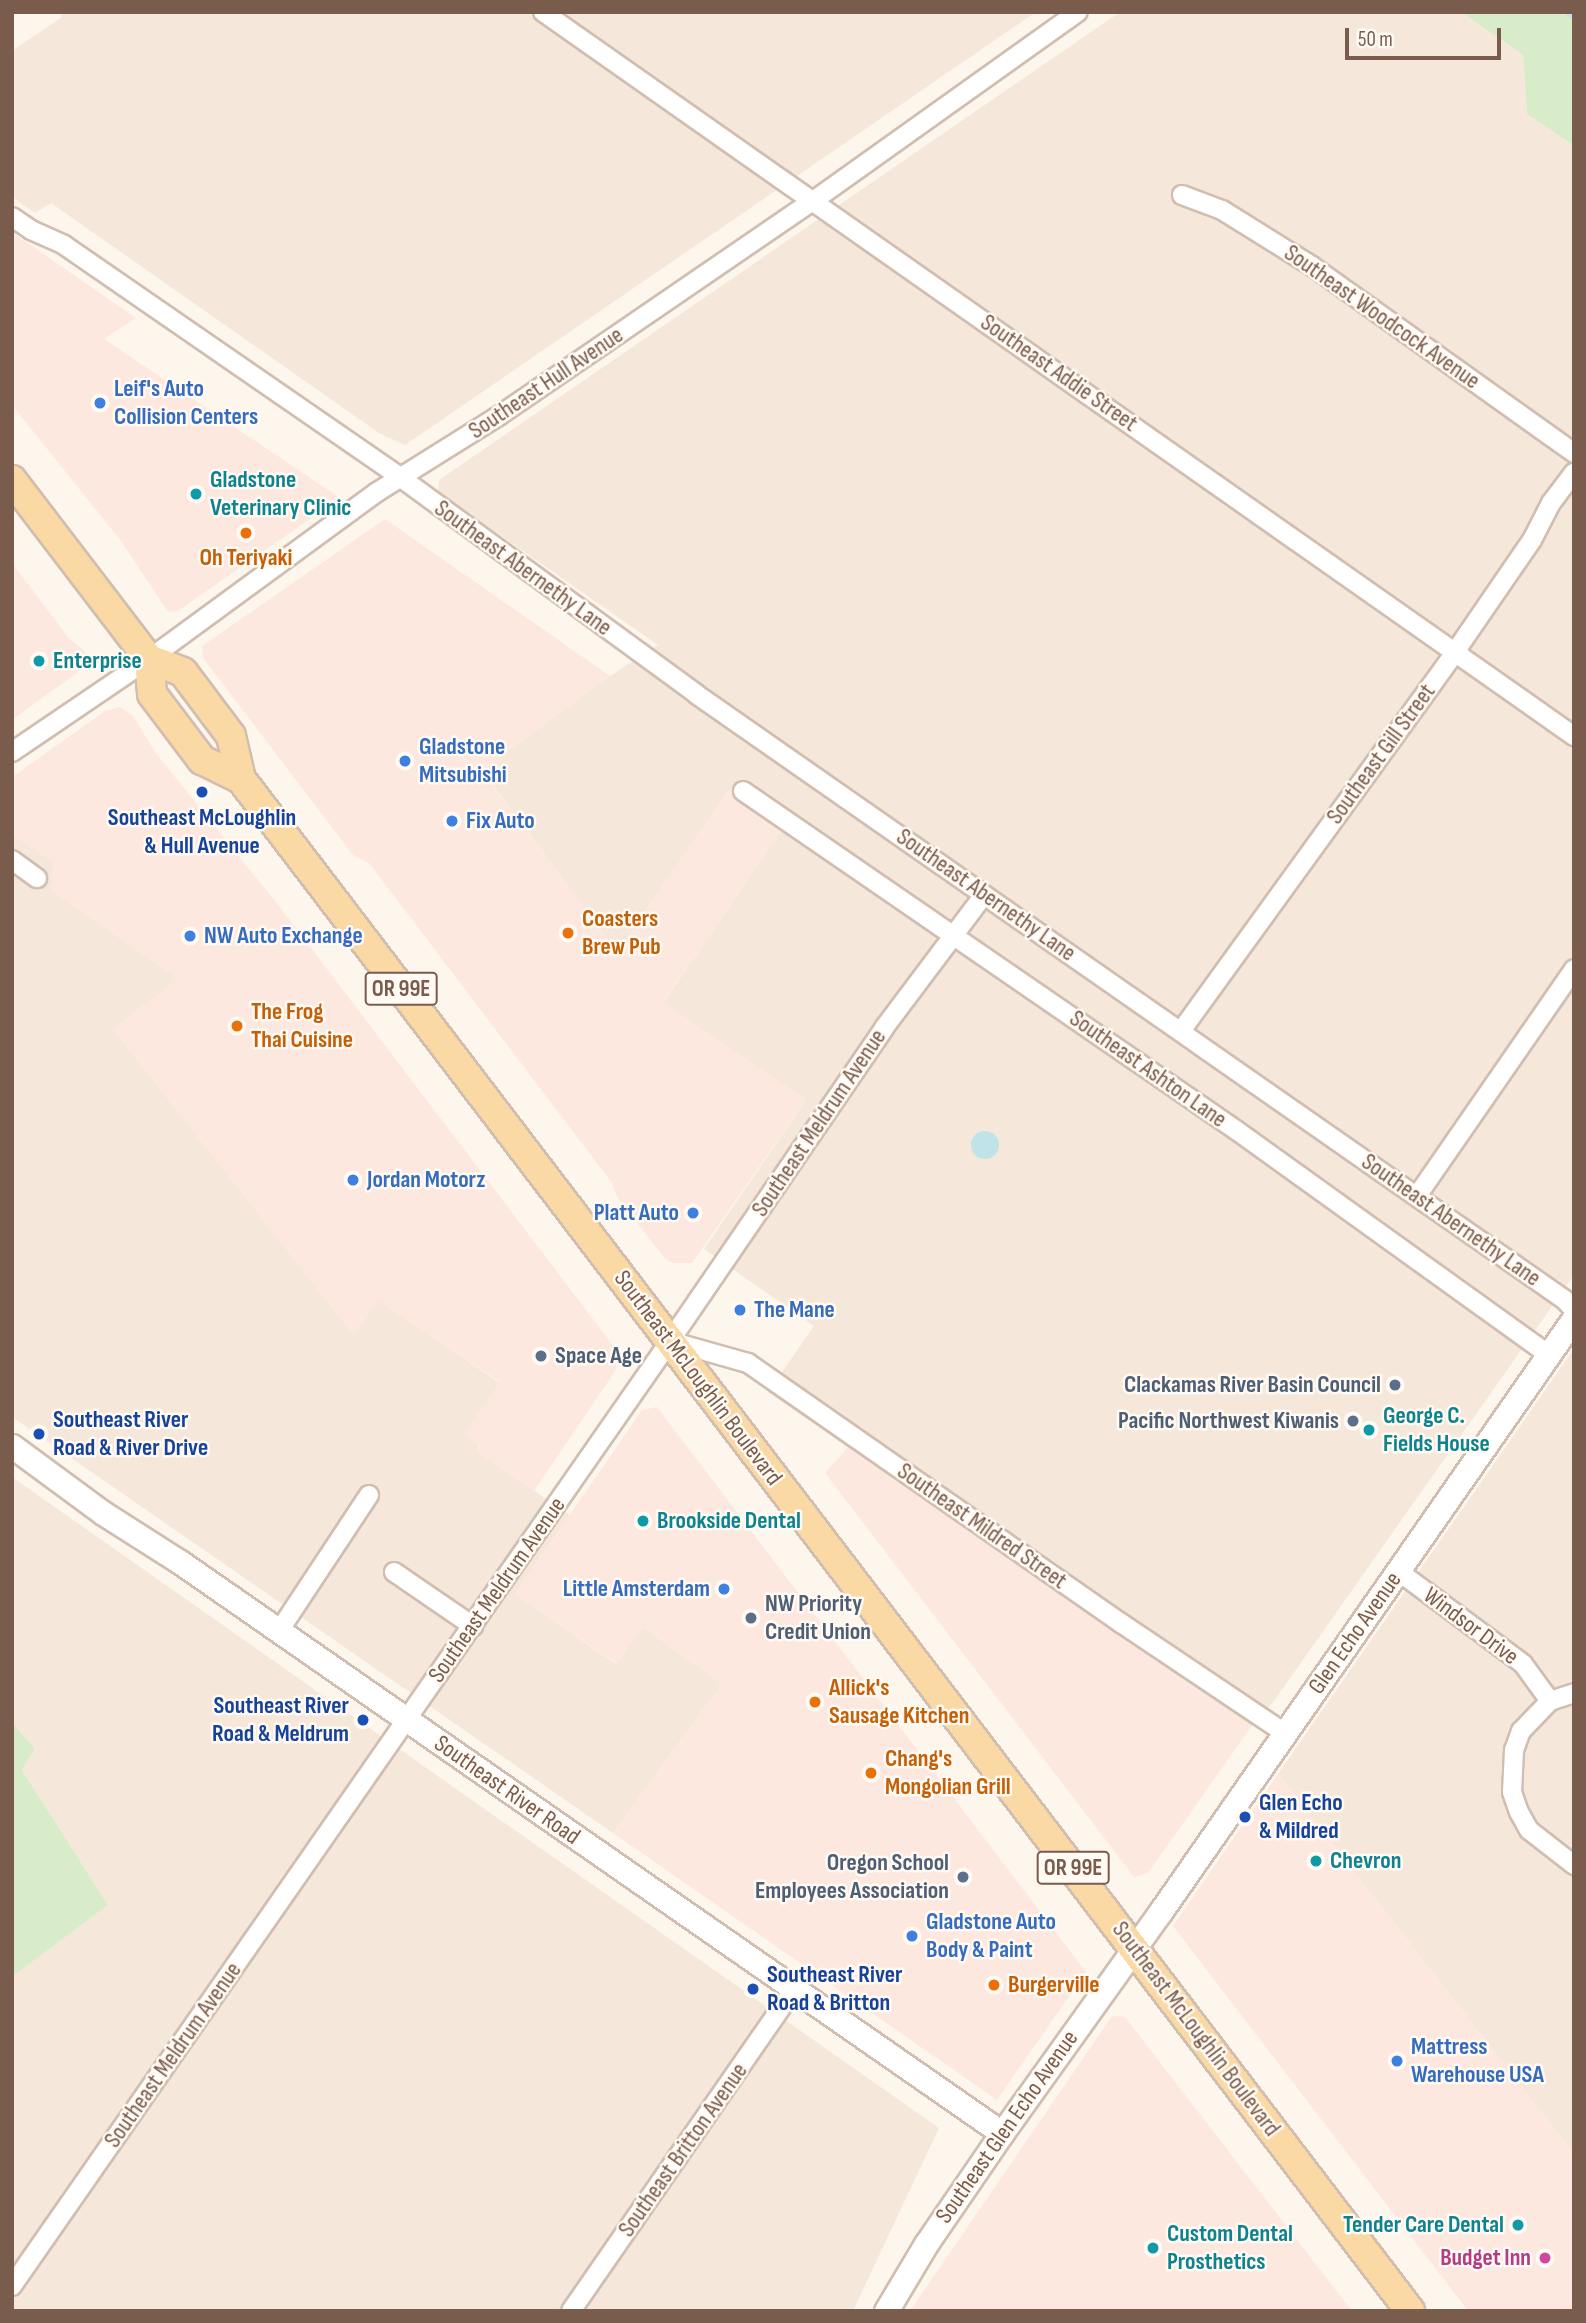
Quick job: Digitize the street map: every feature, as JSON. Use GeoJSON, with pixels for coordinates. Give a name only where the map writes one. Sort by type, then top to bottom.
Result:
{"type":"FeatureCollection","features":[{"type":"Feature","properties":{"kind":"main road"},"geometry":{"type":"LineString","coordinates":[[12,480],[149,659]]}},
{"type":"Feature","properties":{"kind":"main road","name":"Southeast McLoughlin Boulevard"},"geometry":{"type":"LineString","coordinates":[[241,779],[202,760],[152,694],[149,659],[183,672],[231,736],[241,779],[1410,2311]]}},
{"type":"Feature","properties":{"kind":"street","name":"Southeast Addie Street"},"geometry":{"type":"LineString","coordinates":[[543,12],[1574,736]]}},
{"type":"Feature","properties":{"kind":"street","name":"Southeast Hull Avenue"},"geometry":{"type":"LineString","coordinates":[[12,752],[149,659],[400,477],[497,417],[813,201],[1078,12]]}},
{"type":"Feature","properties":{"kind":"street","name":"Southeast Woodcock Avenue"},"geometry":{"type":"LineString","coordinates":[[1182,195],[1222,210],[1312,266],[1574,453]]}},
{"type":"Feature","properties":{"kind":"street","name":"Southeast Abernethy Lane"},"geometry":{"type":"LineString","coordinates":[[12,217],[64,245],[400,477],[696,694],[1566,1300],[1574,1310]]}},
{"type":"Feature","properties":{"kind":"street","name":"Southeast Gill Street"},"geometry":{"type":"LineString","coordinates":[[1181,1031],[1455,652],[1532,540],[1551,503],[1574,473]]}},
{"type":"Feature","properties":{"kind":"street","name":"Southeast Ashton Lane"},"geometry":{"type":"LineString","coordinates":[[743,791],[1247,1138],[1548,1354]]}},
{"type":"Feature","properties":{"kind":"street"},"geometry":{"type":"LineString","coordinates":[[12,860],[37,878]]}},
{"type":"Feature","properties":{"kind":"street","name":"Southeast Meldrum Avenue"},"geometry":{"type":"LineString","coordinates":[[12,2286],[670,1341],[884,1028],[984,895]]}},
{"type":"Feature","properties":{"kind":"street"},"geometry":{"type":"LineString","coordinates":[[1417,1196],[1574,969]]}},
{"type":"Feature","properties":{"kind":"street","name":"Glen Echo Avenue"},"geometry":{"type":"LineString","coordinates":[[1135,1948],[1574,1318]]}},
{"type":"Feature","properties":{"kind":"street","name":"Southeast Mildred Street"},"geometry":{"type":"LineString","coordinates":[[670,1341],[748,1363],[1285,1733]]}},
{"type":"Feature","properties":{"kind":"street","name":"Southeast River Road"},"geometry":{"type":"LineString","coordinates":[[12,1446],[103,1513],[279,1631],[1002,2133]]}},
{"type":"Feature","properties":{"kind":"street"},"geometry":{"type":"LineString","coordinates":[[279,1631],[369,1494]]}},
{"type":"Feature","properties":{"kind":"street","name":"Windsor Drive"},"geometry":{"type":"LineString","coordinates":[[1398,1571],[1523,1664],[1550,1701]]}},
{"type":"Feature","properties":{"kind":"street"},"geometry":{"type":"LineString","coordinates":[[394,1572],[472,1626]]}},
{"type":"Feature","properties":{"kind":"street"},"geometry":{"type":"LineString","coordinates":[[1574,1693],[1550,1701],[1534,1714],[1521,1731],[1514,1750],[1512,1792],[1529,1830],[1574,1865]]}},
{"type":"Feature","properties":{"kind":"street","name":"Southeast Glen Echo Avenue"},"geometry":{"type":"LineString","coordinates":[[886,2311],[926,2244],[1002,2133],[1135,1948]]}},
{"type":"Feature","properties":{"kind":"street","name":"Southeast Britton Avenue"},"geometry":{"type":"LineString","coordinates":[[570,2311],[794,1989]]}},
{"type":"Feature","properties":{"kind":"shaded area"},"geometry":{"type":"Polygon","coordinates":[[[59,12],[1036,12],[405,445],[379,433],[51,203],[35,213],[12,197],[12,51],[62,17],[59,12]]]}},
{"type":"Feature","properties":{"kind":"shaded area"},"geometry":{"type":"Polygon","coordinates":[[[1120,12],[1461,12],[1523,55],[1527,114],[1574,146],[1574,1275],[1274,1701],[1251,1727],[768,1392],[814,1326],[704,1249],[806,1100],[663,1003],[783,828],[728,791],[617,952],[482,770],[610,676],[658,645],[438,492],[439,480],[1120,12]]]}},
{"type":"Feature","properties":{"kind":"shaded area"},"geometry":{"type":"Polygon","coordinates":[[[12,232],[136,318],[104,339],[340,498],[178,611],[168,612],[121,541],[12,405],[12,232]]]}},
{"type":"Feature","properties":{"kind":"shaded area"},"geometry":{"type":"Polygon","coordinates":[[[385,519],[610,676],[482,771],[617,951],[728,791],[783,829],[663,1002],[806,1100],[692,1263],[673,1263],[666,1260],[617,1197],[612,1183],[369,863],[353,855],[203,658],[202,646],[385,519]]]}},
{"type":"Feature","properties":{"kind":"shaded area"},"geometry":{"type":"Polygon","coordinates":[[[12,563],[68,637],[85,652],[89,664],[12,720],[12,563]]]}},
{"type":"Feature","properties":{"kind":"shaded area"},"geometry":{"type":"Polygon","coordinates":[[[120,707],[133,716],[155,752],[283,911],[615,1348],[616,1370],[534,1491],[476,1452],[480,1446],[464,1435],[500,1382],[378,1301],[354,1336],[113,1029],[178,979],[52,891],[53,862],[12,834],[12,777],[105,711],[120,707]]]}},
{"type":"Feature","properties":{"kind":"shaded area"},"geometry":{"type":"Polygon","coordinates":[[[12,834],[54,862],[52,891],[179,979],[113,1029],[354,1335],[378,1300],[500,1383],[477,1452],[570,1515],[515,1594],[616,1664],[643,1627],[722,1684],[613,1833],[12,1417],[12,834]]]}},
{"type":"Feature","properties":{"kind":"shaded area"},"geometry":{"type":"Polygon","coordinates":[[[1571,1353],[1574,1355],[1574,2154],[1278,1774],[1571,1353]]]}},
{"type":"Feature","properties":{"kind":"shaded area"},"geometry":{"type":"Polygon","coordinates":[[[657,1407],[1086,1972],[997,2100],[613,1833],[722,1684],[643,1627],[617,1664],[515,1594],[642,1410],[657,1407]]]}},
{"type":"Feature","properties":{"kind":"shaded area"},"geometry":{"type":"Polygon","coordinates":[[[848,1447],[1251,1727],[1148,1873],[1134,1877],[825,1473],[848,1447]]]}},
{"type":"Feature","properties":{"kind":"shaded area"},"geometry":{"type":"Polygon","coordinates":[[[12,1477],[939,2128],[853,2311],[12,2311],[12,1977],[108,1905],[22,1770],[35,1749],[12,1722],[12,1477]]]}},
{"type":"Feature","properties":{"kind":"shaded area"},"geometry":{"type":"Polygon","coordinates":[[[1278,1774],[1574,2154],[1574,2311],[1468,2311],[1173,1926],[1278,1774]]]}},
{"type":"Feature","properties":{"kind":"shaded area"},"geometry":{"type":"Polygon","coordinates":[[[1112,2016],[1125,2017],[1352,2311],[910,2311],[1112,2016]]]}},
{"type":"Feature","properties":{"kind":"green space"},"geometry":{"type":"Polygon","coordinates":[[[1461,12],[1574,12],[1574,146],[1527,114],[1523,55],[1461,12]]]}},
{"type":"Feature","properties":{"kind":"green space"},"geometry":{"type":"Polygon","coordinates":[[[12,1722],[35,1749],[22,1770],[108,1905],[12,1977],[12,1722]]]}},
{"type":"Feature","properties":{"kind":"water"},"geometry":{"type":"Polygon","coordinates":[[[985,1131],[995,1135],[999,1145],[995,1155],[985,1159],[975,1155],[971,1145],[975,1135],[985,1131]]]}},
{"type":"Feature","properties":{"kind":"waterway"},"geometry":{"type":"LineString","coordinates":[[1567,12],[1574,17]]}},
{"type":"Feature","properties":{"kind":"place","name":"Leif's Auto Collision Centers"},"geometry":{"type":"Point","coordinates":[100,403]}},
{"type":"Feature","properties":{"kind":"place","name":"Gladstone Veterinary Clinic"},"geometry":{"type":"Point","coordinates":[196,494]}},
{"type":"Feature","properties":{"kind":"place","name":"Oh Teriyaki"},"geometry":{"type":"Point","coordinates":[246,533]}},
{"type":"Feature","properties":{"kind":"place","name":"Enterprise"},"geometry":{"type":"Point","coordinates":[39,661]}},
{"type":"Feature","properties":{"kind":"place","name":"Gladstone Mitsubishi"},"geometry":{"type":"Point","coordinates":[405,761]}},
{"type":"Feature","properties":{"kind":"place","name":"Southeast McLoughlin & Hull Avenue"},"geometry":{"type":"Point","coordinates":[202,792]}},
{"type":"Feature","properties":{"kind":"place","name":"Fix Auto"},"geometry":{"type":"Point","coordinates":[452,821]}},
{"type":"Feature","properties":{"kind":"place","name":"Coasters Brew Pub"},"geometry":{"type":"Point","coordinates":[568,933]}},
{"type":"Feature","properties":{"kind":"place","name":"NW Auto Exchange"},"geometry":{"type":"Point","coordinates":[190,936]}},
{"type":"Feature","properties":{"kind":"place","name":"The Frog Thai Cuisine"},"geometry":{"type":"Point","coordinates":[237,1026]}},
{"type":"Feature","properties":{"kind":"place","name":"Jordan Motorz"},"geometry":{"type":"Point","coordinates":[353,1180]}},
{"type":"Feature","properties":{"kind":"place","name":"Platt Auto"},"geometry":{"type":"Point","coordinates":[693,1213]}},
{"type":"Feature","properties":{"kind":"place","name":"The Mane"},"geometry":{"type":"Point","coordinates":[740,1310]}},
{"type":"Feature","properties":{"kind":"place","name":"Space Age"},"geometry":{"type":"Point","coordinates":[541,1356]}},
{"type":"Feature","properties":{"kind":"place","name":"Clackamas River Basin Council"},"geometry":{"type":"Point","coordinates":[1395,1385]}},
{"type":"Feature","properties":{"kind":"place","name":"Pacific Northwest Kiwanis"},"geometry":{"type":"Point","coordinates":[1353,1421]}},
{"type":"Feature","properties":{"kind":"place","name":"George C. Fields House"},"geometry":{"type":"Point","coordinates":[1369,1430]}},
{"type":"Feature","properties":{"kind":"place","name":"Southeast River Road & River Drive"},"geometry":{"type":"Point","coordinates":[39,1434]}},
{"type":"Feature","properties":{"kind":"place","name":"Brookside Dental"},"geometry":{"type":"Point","coordinates":[643,1521]}},
{"type":"Feature","properties":{"kind":"place","name":"Little Amsterdam"},"geometry":{"type":"Point","coordinates":[724,1589]}},
{"type":"Feature","properties":{"kind":"place","name":"NW Priority Credit Union"},"geometry":{"type":"Point","coordinates":[751,1618]}},
{"type":"Feature","properties":{"kind":"place","name":"Allick's Sausage Kitchen"},"geometry":{"type":"Point","coordinates":[815,1702]}},
{"type":"Feature","properties":{"kind":"place","name":"Southeast River Road & Meldrum"},"geometry":{"type":"Point","coordinates":[363,1720]}},
{"type":"Feature","properties":{"kind":"place","name":"Chang's Mongolian Grill"},"geometry":{"type":"Point","coordinates":[871,1773]}},
{"type":"Feature","properties":{"kind":"place","name":"Glen Echo & Mildred"},"geometry":{"type":"Point","coordinates":[1245,1817]}},
{"type":"Feature","properties":{"kind":"place","name":"Chevron"},"geometry":{"type":"Point","coordinates":[1316,1861]}},
{"type":"Feature","properties":{"kind":"place","name":"Oregon School Employees Association"},"geometry":{"type":"Point","coordinates":[963,1877]}},
{"type":"Feature","properties":{"kind":"place","name":"Gladstone Auto Body & Paint"},"geometry":{"type":"Point","coordinates":[912,1936]}},
{"type":"Feature","properties":{"kind":"place","name":"Burgerville"},"geometry":{"type":"Point","coordinates":[994,1985]}},
{"type":"Feature","properties":{"kind":"place","name":"Southeast River Road & Britton"},"geometry":{"type":"Point","coordinates":[753,1989]}},
{"type":"Feature","properties":{"kind":"place","name":"Mattress Warehouse USA"},"geometry":{"type":"Point","coordinates":[1397,2061]}},
{"type":"Feature","properties":{"kind":"place","name":"Tender Care Dental"},"geometry":{"type":"Point","coordinates":[1518,2225]}},
{"type":"Feature","properties":{"kind":"place","name":"Custom Dental Prosthetics"},"geometry":{"type":"Point","coordinates":[1153,2248]}},
{"type":"Feature","properties":{"kind":"place","name":"Budget Inn"},"geometry":{"type":"Point","coordinates":[1545,2258]}}]}
